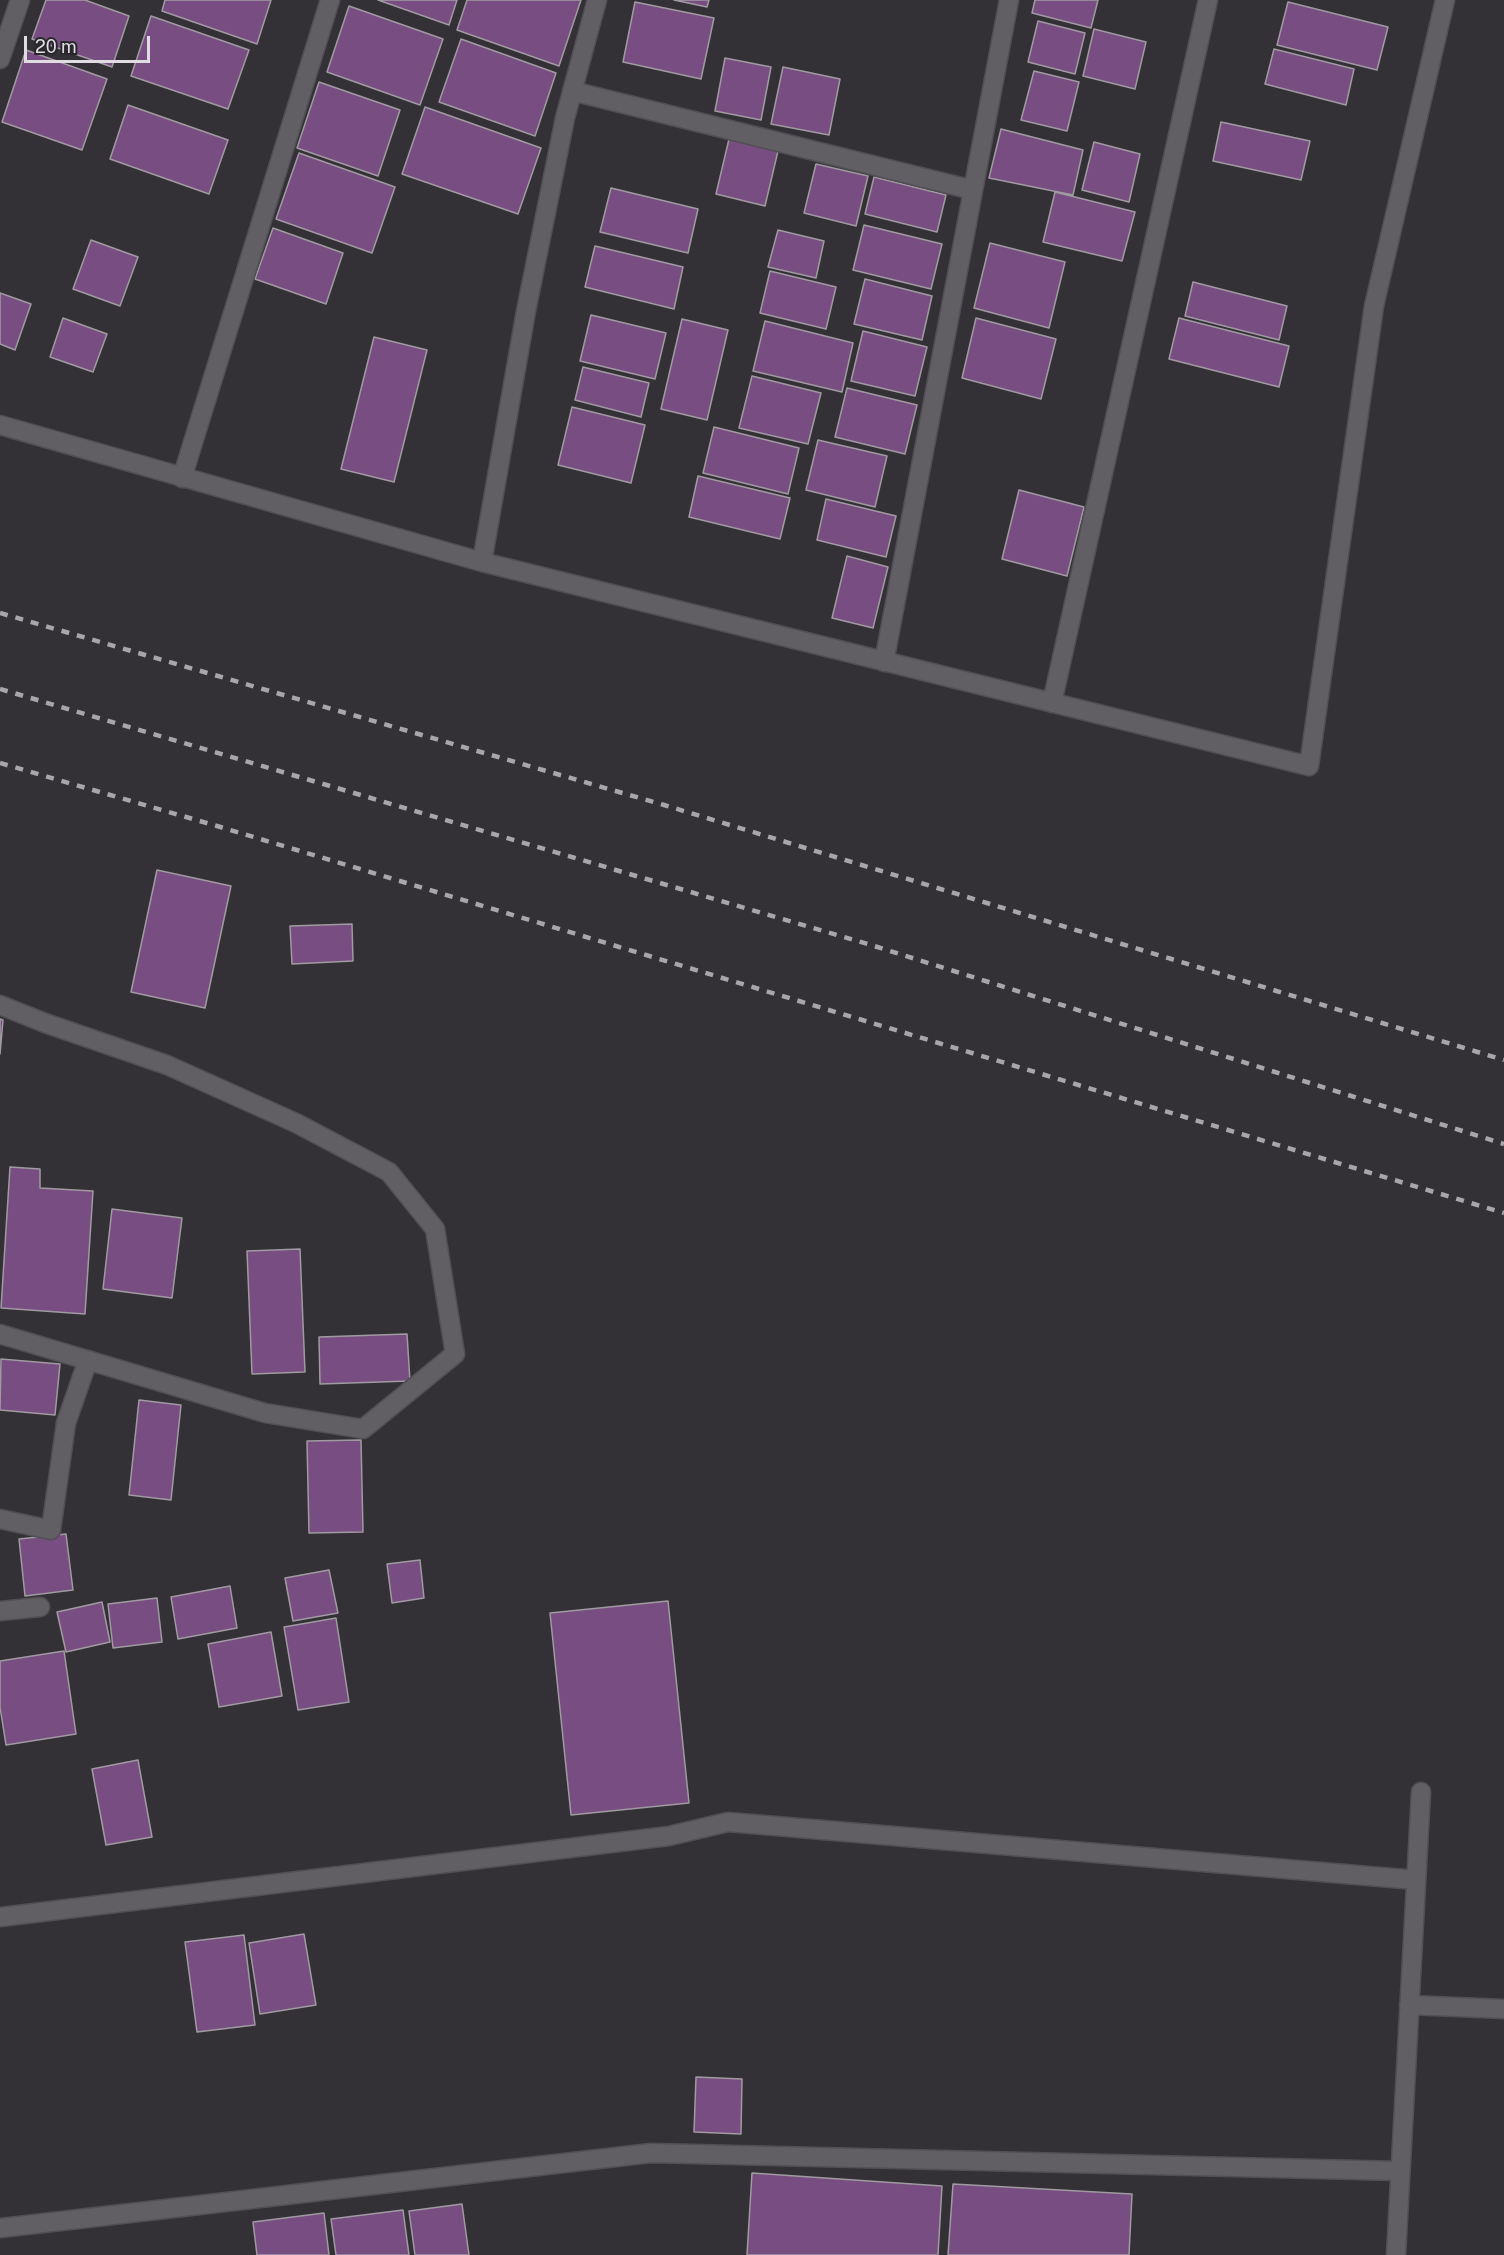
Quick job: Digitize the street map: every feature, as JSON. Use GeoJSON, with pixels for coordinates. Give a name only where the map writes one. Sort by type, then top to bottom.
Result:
{"type":"FeatureCollection","features":[{"type":"Feature","properties":{"kind":"street"},"geometry":{"type":"LineString","coordinates":[[0,59],[20,0]]}},
{"type":"Feature","properties":{"kind":"street"},"geometry":{"type":"LineString","coordinates":[[182,478],[330,0]]}},
{"type":"Feature","properties":{"kind":"street"},"geometry":{"type":"LineString","coordinates":[[482,562],[526,311],[572,91],[597,0]]}},
{"type":"Feature","properties":{"kind":"street"},"geometry":{"type":"LineString","coordinates":[[884,662],[1009,0]]}},
{"type":"Feature","properties":{"kind":"street"},"geometry":{"type":"LineString","coordinates":[[1052,703],[1208,0]]}},
{"type":"Feature","properties":{"kind":"street"},"geometry":{"type":"LineString","coordinates":[[0,425],[482,562],[1309,766],[1374,306],[1444,0]]}},
{"type":"Feature","properties":{"kind":"street"},"geometry":{"type":"LineString","coordinates":[[572,91],[973,190]]}},
{"type":"Feature","properties":{"kind":"street"},"geometry":{"type":"LineString","coordinates":[[0,1005],[167,1065],[296,1123],[389,1172],[435,1229],[454,1353],[363,1429],[265,1413],[0,1334]]}},
{"type":"Feature","properties":{"kind":"street"},"geometry":{"type":"LineString","coordinates":[[0,1519],[51,1530],[66,1423],[88,1360]]}},
{"type":"Feature","properties":{"kind":"street"},"geometry":{"type":"LineString","coordinates":[[0,1611],[40,1607]]}},
{"type":"Feature","properties":{"kind":"street"},"geometry":{"type":"LineString","coordinates":[[1395,2255],[1421,1792]]}},
{"type":"Feature","properties":{"kind":"street"},"geometry":{"type":"LineString","coordinates":[[0,1917],[669,1836],[728,1822],[1416,1880]]}},
{"type":"Feature","properties":{"kind":"street"},"geometry":{"type":"LineString","coordinates":[[1409,2005],[1504,2009]]}},
{"type":"Feature","properties":{"kind":"street"},"geometry":{"type":"LineString","coordinates":[[0,2228],[651,2153],[1400,2171]]}},
{"type":"Feature","properties":{"kind":"building"},"geometry":{"type":"Polygon","coordinates":[[[46,0],[85,0],[129,16],[112,67],[32,39],[46,0]]]}},
{"type":"Feature","properties":{"kind":"building"},"geometry":{"type":"Polygon","coordinates":[[[165,0],[271,0],[257,44],[162,11],[165,0]]]}},
{"type":"Feature","properties":{"kind":"building"},"geometry":{"type":"Polygon","coordinates":[[[378,0],[457,0],[449,25],[378,0]]]}},
{"type":"Feature","properties":{"kind":"building"},"geometry":{"type":"Polygon","coordinates":[[[467,0],[581,0],[559,66],[457,30],[467,0]]]}},
{"type":"Feature","properties":{"kind":"building"},"geometry":{"type":"Polygon","coordinates":[[[674,0],[709,0],[707,7],[674,0]]]}},
{"type":"Feature","properties":{"kind":"building"},"geometry":{"type":"Polygon","coordinates":[[[1035,0],[1098,0],[1091,28],[1032,13],[1035,0]]]}},
{"type":"Feature","properties":{"kind":"building"},"geometry":{"type":"Polygon","coordinates":[[[635,2],[714,18],[701,79],[623,62],[635,2]]]}},
{"type":"Feature","properties":{"kind":"building"},"geometry":{"type":"Polygon","coordinates":[[[1288,2],[1388,27],[1377,70],[1277,45],[1288,2]]]}},
{"type":"Feature","properties":{"kind":"building"},"geometry":{"type":"Polygon","coordinates":[[[349,6],[443,39],[420,105],[327,72],[349,6]]]}},
{"type":"Feature","properties":{"kind":"building"},"geometry":{"type":"Polygon","coordinates":[[[151,16],[249,50],[228,109],[131,76],[151,16]]]}},
{"type":"Feature","properties":{"kind":"building"},"geometry":{"type":"Polygon","coordinates":[[[1038,21],[1085,33],[1075,74],[1028,62],[1038,21]]]}},
{"type":"Feature","properties":{"kind":"building"},"geometry":{"type":"Polygon","coordinates":[[[1094,29],[1146,42],[1135,89],[1083,76],[1094,29]]]}},
{"type":"Feature","properties":{"kind":"building"},"geometry":{"type":"Polygon","coordinates":[[[461,39],[556,73],[535,136],[439,102],[461,39]]]}},
{"type":"Feature","properties":{"kind":"building"},"geometry":{"type":"Polygon","coordinates":[[[1274,49],[1354,69],[1346,105],[1265,84],[1274,49]]]}},
{"type":"Feature","properties":{"kind":"building"},"geometry":{"type":"Polygon","coordinates":[[[26,50],[107,79],[82,150],[2,122],[26,50]]]}},
{"type":"Feature","properties":{"kind":"building"},"geometry":{"type":"Polygon","coordinates":[[[725,58],[771,67],[761,120],[715,111],[725,58]]]}},
{"type":"Feature","properties":{"kind":"building"},"geometry":{"type":"Polygon","coordinates":[[[783,67],[840,79],[829,135],[771,124],[783,67]]]}},
{"type":"Feature","properties":{"kind":"building"},"geometry":{"type":"Polygon","coordinates":[[[1034,71],[1079,82],[1067,131],[1021,120],[1034,71]]]}},
{"type":"Feature","properties":{"kind":"building"},"geometry":{"type":"Polygon","coordinates":[[[319,82],[400,110],[378,176],[297,148],[319,82]]]}},
{"type":"Feature","properties":{"kind":"building"},"geometry":{"type":"Polygon","coordinates":[[[128,105],[228,140],[209,194],[110,159],[128,105]]]}},
{"type":"Feature","properties":{"kind":"building"},"geometry":{"type":"Polygon","coordinates":[[[425,107],[541,148],[518,214],[402,174],[425,107]]]}},
{"type":"Feature","properties":{"kind":"building"},"geometry":{"type":"Polygon","coordinates":[[[1221,122],[1310,141],[1301,180],[1213,161],[1221,122]]]}},
{"type":"Feature","properties":{"kind":"building"},"geometry":{"type":"Polygon","coordinates":[[[1001,129],[1083,150],[1073,195],[989,178],[1001,129]]]}},
{"type":"Feature","properties":{"kind":"building"},"geometry":{"type":"Polygon","coordinates":[[[729,139],[778,151],[765,206],[716,194],[729,139]]]}},
{"type":"Feature","properties":{"kind":"building"},"geometry":{"type":"Polygon","coordinates":[[[1094,142],[1140,154],[1129,202],[1082,190],[1094,142]]]}},
{"type":"Feature","properties":{"kind":"building"},"geometry":{"type":"Polygon","coordinates":[[[299,153],[395,187],[372,253],[276,219],[299,153]]]}},
{"type":"Feature","properties":{"kind":"building"},"geometry":{"type":"Polygon","coordinates":[[[816,164],[868,176],[856,226],[804,213],[816,164]]]}},
{"type":"Feature","properties":{"kind":"building"},"geometry":{"type":"Polygon","coordinates":[[[874,177],[946,195],[937,232],[865,214],[874,177]]]}},
{"type":"Feature","properties":{"kind":"building"},"geometry":{"type":"Polygon","coordinates":[[[611,188],[698,209],[688,253],[600,232],[611,188]]]}},
{"type":"Feature","properties":{"kind":"building"},"geometry":{"type":"Polygon","coordinates":[[[1055,192],[1135,212],[1122,261],[1043,242],[1055,192]]]}},
{"type":"Feature","properties":{"kind":"building"},"geometry":{"type":"Polygon","coordinates":[[[864,225],[942,244],[931,289],[853,270],[864,225]]]}},
{"type":"Feature","properties":{"kind":"building"},"geometry":{"type":"Polygon","coordinates":[[[273,228],[343,253],[326,304],[255,279],[273,228]]]}},
{"type":"Feature","properties":{"kind":"building"},"geometry":{"type":"Polygon","coordinates":[[[778,230],[824,241],[816,278],[768,267],[778,230]]]}},
{"type":"Feature","properties":{"kind":"building"},"geometry":{"type":"Polygon","coordinates":[[[91,240],[138,257],[120,306],[73,289],[91,240]]]}},
{"type":"Feature","properties":{"kind":"building"},"geometry":{"type":"Polygon","coordinates":[[[990,243],[1065,262],[1049,328],[974,308],[990,243]]]}},
{"type":"Feature","properties":{"kind":"building"},"geometry":{"type":"Polygon","coordinates":[[[595,246],[683,267],[674,309],[585,287],[595,246]]]}},
{"type":"Feature","properties":{"kind":"building"},"geometry":{"type":"Polygon","coordinates":[[[770,271],[836,287],[826,329],[760,313],[770,271]]]}},
{"type":"Feature","properties":{"kind":"building"},"geometry":{"type":"Polygon","coordinates":[[[865,279],[932,296],[922,340],[854,324],[865,279]]]}},
{"type":"Feature","properties":{"kind":"building"},"geometry":{"type":"Polygon","coordinates":[[[1193,282],[1287,306],[1279,340],[1185,316],[1193,282]]]}},
{"type":"Feature","properties":{"kind":"building"},"geometry":{"type":"Polygon","coordinates":[[[0,293],[31,304],[15,350],[0,344],[0,293]]]}},
{"type":"Feature","properties":{"kind":"building"},"geometry":{"type":"Polygon","coordinates":[[[591,315],[666,333],[655,379],[580,361],[591,315]]]}},
{"type":"Feature","properties":{"kind":"building"},"geometry":{"type":"Polygon","coordinates":[[[63,318],[107,334],[93,372],[50,357],[63,318]]]}},
{"type":"Feature","properties":{"kind":"building"},"geometry":{"type":"Polygon","coordinates":[[[976,318],[1056,339],[1041,399],[962,378],[976,318]]]}},
{"type":"Feature","properties":{"kind":"building"},"geometry":{"type":"Polygon","coordinates":[[[1179,318],[1289,346],[1279,387],[1169,359],[1179,318]]]}},
{"type":"Feature","properties":{"kind":"building"},"geometry":{"type":"Polygon","coordinates":[[[682,319],[728,330],[707,420],[661,409],[682,319]]]}},
{"type":"Feature","properties":{"kind":"building"},"geometry":{"type":"Polygon","coordinates":[[[765,321],[853,343],[842,392],[753,371],[765,321]]]}},
{"type":"Feature","properties":{"kind":"building"},"geometry":{"type":"Polygon","coordinates":[[[863,331],[927,347],[915,396],[851,381],[863,331]]]}},
{"type":"Feature","properties":{"kind":"building"},"geometry":{"type":"Polygon","coordinates":[[[374,337],[427,350],[394,482],[341,469],[374,337]]]}},
{"type":"Feature","properties":{"kind":"building"},"geometry":{"type":"Polygon","coordinates":[[[583,367],[649,383],[641,417],[575,400],[583,367]]]}},
{"type":"Feature","properties":{"kind":"building"},"geometry":{"type":"Polygon","coordinates":[[[752,376],[821,393],[808,444],[739,428],[752,376]]]}},
{"type":"Feature","properties":{"kind":"building"},"geometry":{"type":"Polygon","coordinates":[[[847,388],[917,405],[905,454],[835,437],[847,388]]]}},
{"type":"Feature","properties":{"kind":"building"},"geometry":{"type":"Polygon","coordinates":[[[572,407],[645,425],[631,483],[558,465],[572,407]]]}},
{"type":"Feature","properties":{"kind":"building"},"geometry":{"type":"Polygon","coordinates":[[[714,427],[799,448],[788,494],[703,473],[714,427]]]}},
{"type":"Feature","properties":{"kind":"building"},"geometry":{"type":"Polygon","coordinates":[[[818,440],[887,456],[875,507],[806,490],[818,440]]]}},
{"type":"Feature","properties":{"kind":"building"},"geometry":{"type":"Polygon","coordinates":[[[698,476],[790,498],[780,539],[689,517],[698,476]]]}},
{"type":"Feature","properties":{"kind":"building"},"geometry":{"type":"Polygon","coordinates":[[[1019,490],[1084,507],[1067,576],[1002,559],[1019,490]]]}},
{"type":"Feature","properties":{"kind":"building"},"geometry":{"type":"Polygon","coordinates":[[[826,499],[896,516],[886,557],[817,540],[826,499]]]}},
{"type":"Feature","properties":{"kind":"building"},"geometry":{"type":"Polygon","coordinates":[[[847,556],[888,567],[873,628],[832,618],[847,556]]]}},
{"type":"Feature","properties":{"kind":"building"},"geometry":{"type":"Polygon","coordinates":[[[157,870],[231,886],[205,1008],[131,992],[157,870]]]}},
{"type":"Feature","properties":{"kind":"building"},"geometry":{"type":"Polygon","coordinates":[[[352,924],[353,961],[292,964],[290,926],[352,924]]]}},
{"type":"Feature","properties":{"kind":"building"},"geometry":{"type":"Polygon","coordinates":[[[0,1019],[3,1020],[0,1054],[0,1019]]]}},
{"type":"Feature","properties":{"kind":"building"},"geometry":{"type":"Polygon","coordinates":[[[10,1167],[40,1169],[40,1188],[93,1191],[85,1314],[1,1308],[10,1167]]]}},
{"type":"Feature","properties":{"kind":"building"},"geometry":{"type":"Polygon","coordinates":[[[112,1209],[182,1218],[172,1298],[103,1289],[112,1209]]]}},
{"type":"Feature","properties":{"kind":"building"},"geometry":{"type":"Polygon","coordinates":[[[300,1249],[305,1372],[252,1374],[247,1251],[300,1249]]]}},
{"type":"Feature","properties":{"kind":"building"},"geometry":{"type":"Polygon","coordinates":[[[407,1334],[410,1381],[320,1384],[319,1337],[407,1334]]]}},
{"type":"Feature","properties":{"kind":"building"},"geometry":{"type":"Polygon","coordinates":[[[1,1359],[60,1364],[55,1415],[0,1410],[1,1359]]]}},
{"type":"Feature","properties":{"kind":"building"},"geometry":{"type":"Polygon","coordinates":[[[139,1400],[181,1405],[171,1500],[129,1495],[139,1400]]]}},
{"type":"Feature","properties":{"kind":"building"},"geometry":{"type":"Polygon","coordinates":[[[361,1440],[363,1532],[309,1533],[307,1441],[361,1440]]]}},
{"type":"Feature","properties":{"kind":"building"},"geometry":{"type":"Polygon","coordinates":[[[66,1534],[73,1590],[25,1596],[19,1539],[66,1534]]]}},
{"type":"Feature","properties":{"kind":"building"},"geometry":{"type":"Polygon","coordinates":[[[420,1560],[424,1598],[392,1603],[387,1564],[420,1560]]]}},
{"type":"Feature","properties":{"kind":"building"},"geometry":{"type":"Polygon","coordinates":[[[329,1570],[338,1613],[293,1621],[285,1578],[329,1570]]]}},
{"type":"Feature","properties":{"kind":"building"},"geometry":{"type":"Polygon","coordinates":[[[230,1586],[237,1628],[178,1639],[171,1597],[230,1586]]]}},
{"type":"Feature","properties":{"kind":"building"},"geometry":{"type":"Polygon","coordinates":[[[157,1598],[162,1642],[113,1648],[108,1604],[157,1598]]]}},
{"type":"Feature","properties":{"kind":"building"},"geometry":{"type":"Polygon","coordinates":[[[668,1601],[689,1803],[571,1815],[550,1613],[668,1601]]]}},
{"type":"Feature","properties":{"kind":"building"},"geometry":{"type":"Polygon","coordinates":[[[102,1602],[110,1642],[66,1652],[57,1612],[102,1602]]]}},
{"type":"Feature","properties":{"kind":"building"},"geometry":{"type":"Polygon","coordinates":[[[336,1618],[349,1702],[298,1710],[284,1627],[336,1618]]]}},
{"type":"Feature","properties":{"kind":"building"},"geometry":{"type":"Polygon","coordinates":[[[271,1632],[282,1696],[219,1707],[208,1644],[271,1632]]]}},
{"type":"Feature","properties":{"kind":"building"},"geometry":{"type":"Polygon","coordinates":[[[64,1651],[76,1734],[6,1745],[0,1707],[0,1661],[64,1651]]]}},
{"type":"Feature","properties":{"kind":"building"},"geometry":{"type":"Polygon","coordinates":[[[138,1760],[152,1837],[106,1845],[92,1769],[138,1760]]]}},
{"type":"Feature","properties":{"kind":"building"},"geometry":{"type":"Polygon","coordinates":[[[304,1934],[316,2005],[260,2014],[249,1943],[304,1934]]]}},
{"type":"Feature","properties":{"kind":"building"},"geometry":{"type":"Polygon","coordinates":[[[244,1935],[255,2025],[197,2032],[185,1942],[244,1935]]]}},
{"type":"Feature","properties":{"kind":"building"},"geometry":{"type":"Polygon","coordinates":[[[696,2077],[742,2079],[741,2134],[694,2132],[696,2077]]]}},
{"type":"Feature","properties":{"kind":"building"},"geometry":{"type":"Polygon","coordinates":[[[752,2173],[942,2186],[938,2255],[747,2255],[752,2173]]]}},
{"type":"Feature","properties":{"kind":"building"},"geometry":{"type":"Polygon","coordinates":[[[953,2184],[1132,2194],[1129,2255],[948,2255],[953,2184]]]}},
{"type":"Feature","properties":{"kind":"building"},"geometry":{"type":"Polygon","coordinates":[[[462,2204],[469,2255],[415,2255],[409,2211],[462,2204]]]}},
{"type":"Feature","properties":{"kind":"building"},"geometry":{"type":"Polygon","coordinates":[[[403,2210],[409,2255],[336,2255],[331,2219],[403,2210]]]}},
{"type":"Feature","properties":{"kind":"building"},"geometry":{"type":"Polygon","coordinates":[[[324,2213],[329,2255],[257,2255],[253,2222],[324,2213]]]}},
{"type":"Feature","properties":{"kind":"railway"},"geometry":{"type":"LineString","coordinates":[[0,613],[664,805],[1504,1060]]}},
{"type":"Feature","properties":{"kind":"railway"},"geometry":{"type":"LineString","coordinates":[[0,689],[871,945],[1504,1144]]}},
{"type":"Feature","properties":{"kind":"railway"},"geometry":{"type":"LineString","coordinates":[[0,763],[217,826],[1504,1213]]}}]}
